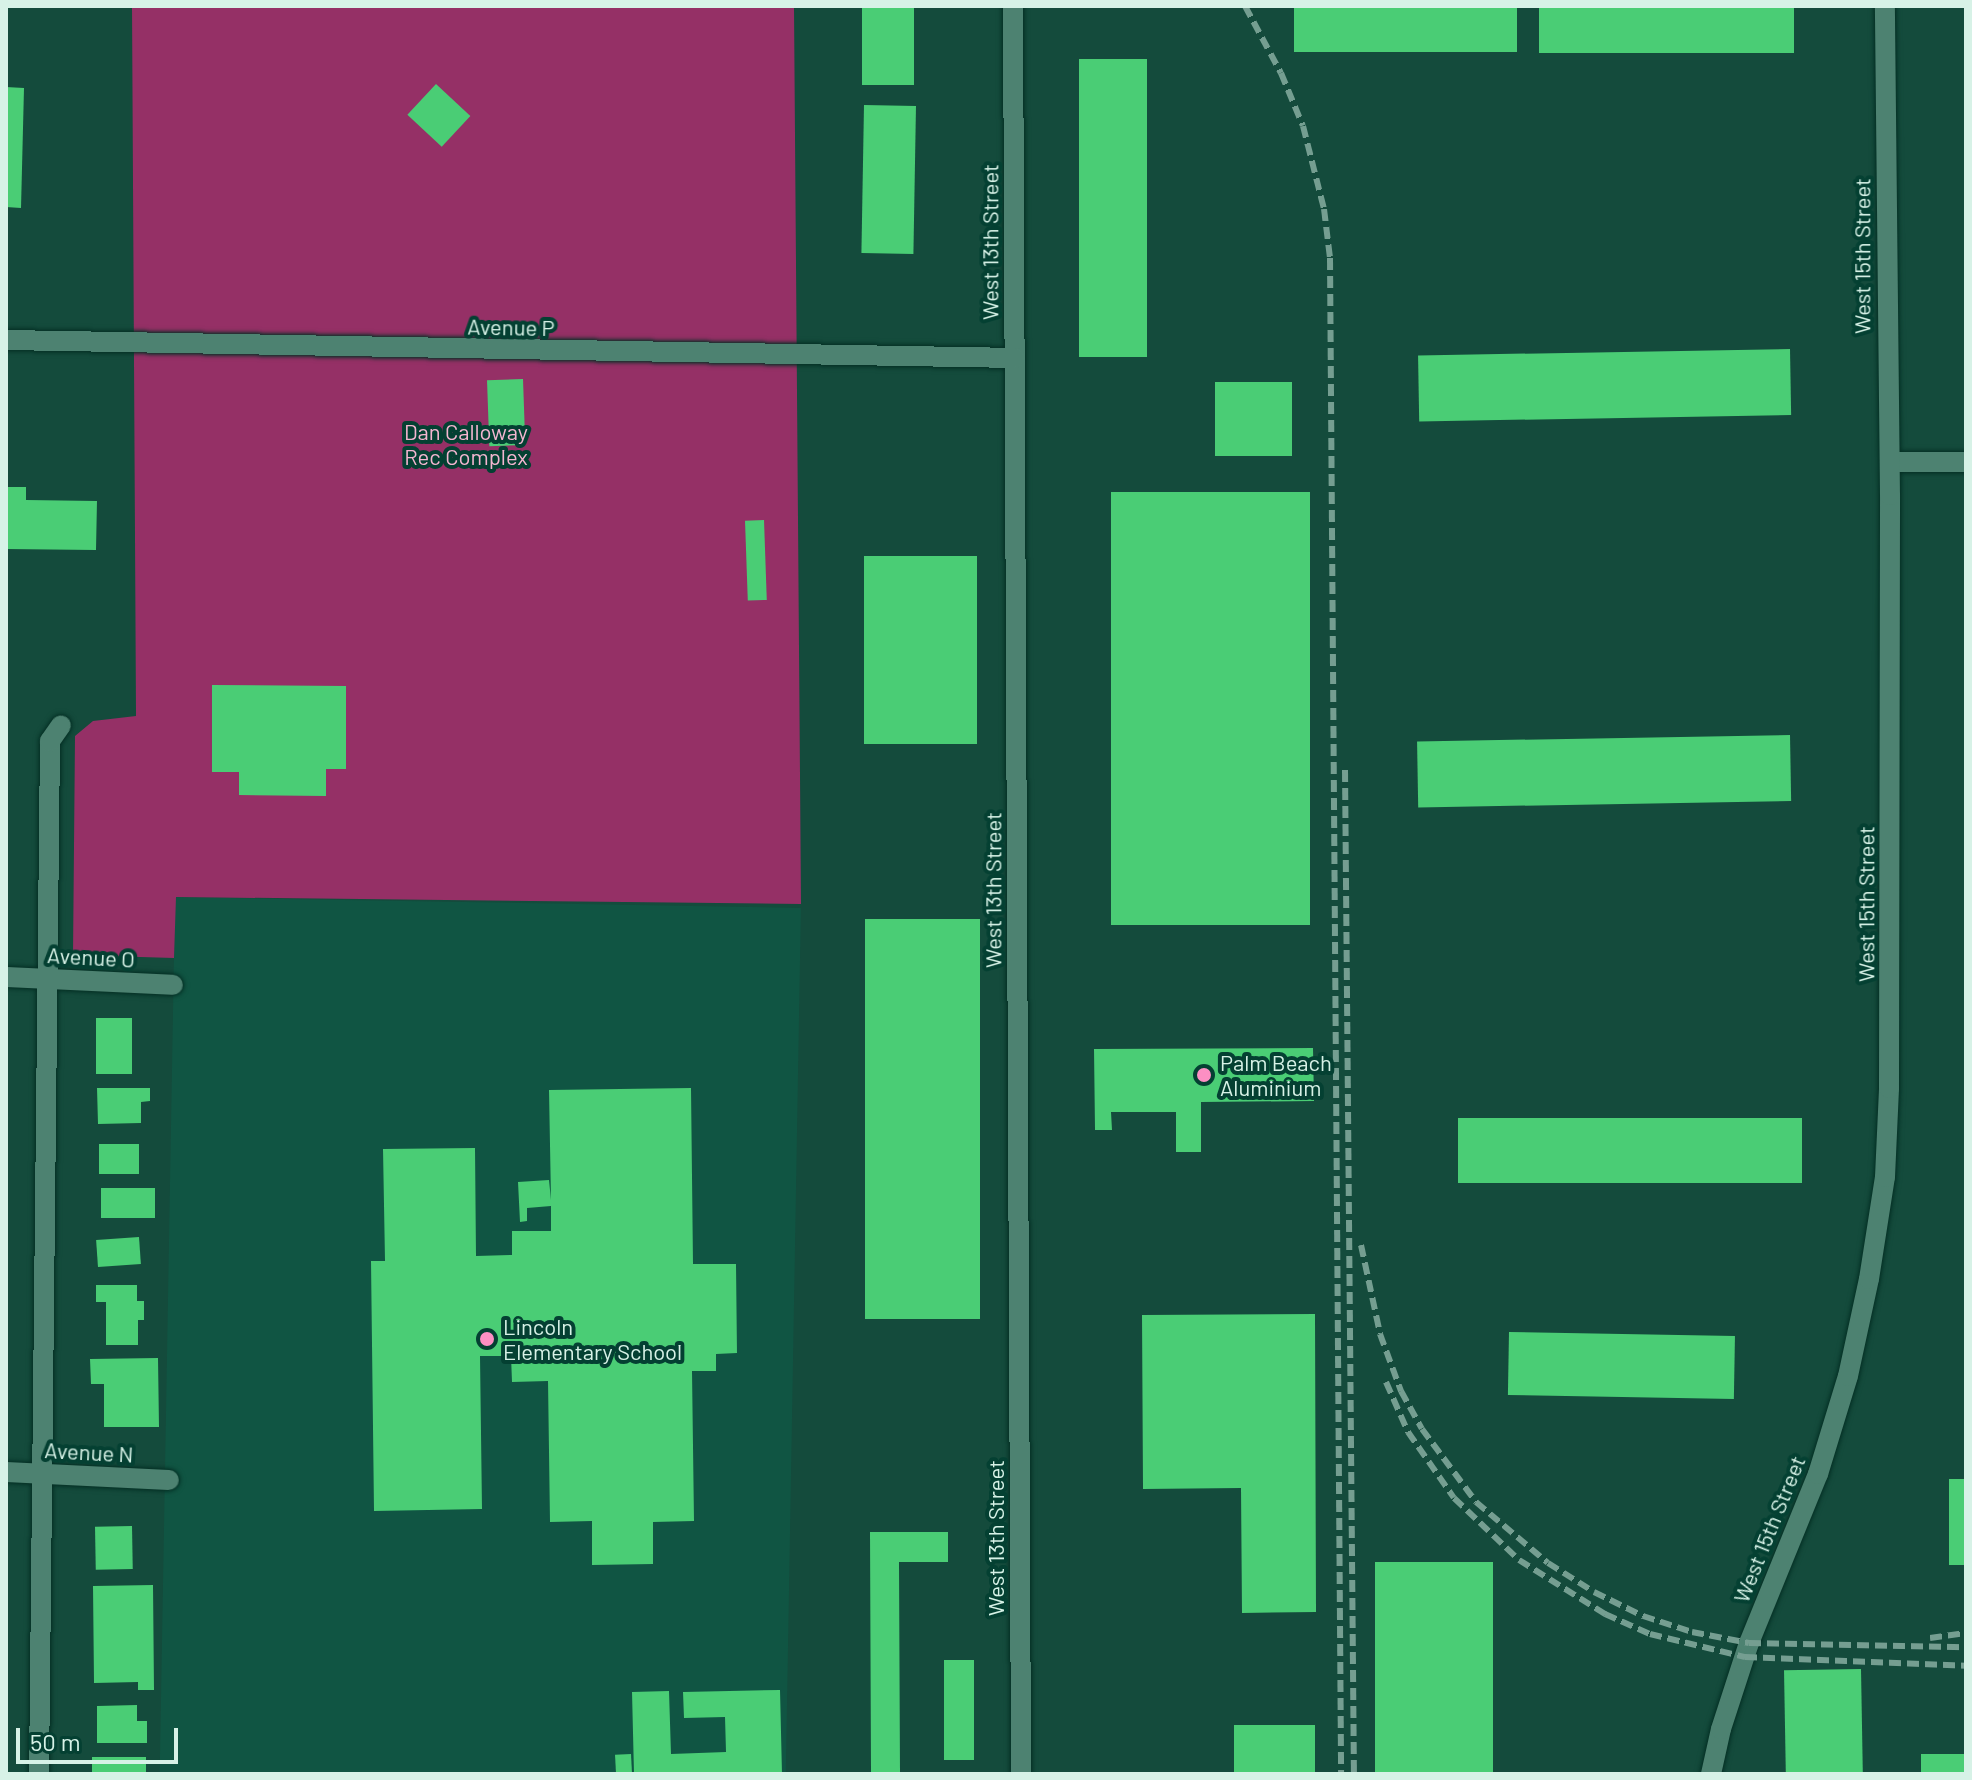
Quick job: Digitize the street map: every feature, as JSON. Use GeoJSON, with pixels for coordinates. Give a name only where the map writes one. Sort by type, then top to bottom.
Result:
{"type":"FeatureCollection","features":[{"type":"Feature","properties":{"kind":"street","name":"West 13th Street"},"geometry":{"type":"LineString","coordinates":[[1013,6],[1021,1774]]}},
{"type":"Feature","properties":{"kind":"street","name":"West 15th Street"},"geometry":{"type":"LineString","coordinates":[[1711,1774],[1721,1729],[1749,1643],[1818,1474],[1848,1376],[1869,1279],[1885,1177],[1889,1088],[1890,462],[1885,6]]}},
{"type":"Feature","properties":{"kind":"street","name":"Avenue P"},"geometry":{"type":"LineString","coordinates":[[6,340],[1015,358]]}},
{"type":"Feature","properties":{"kind":"street"},"geometry":{"type":"LineString","coordinates":[[1890,462],[1966,462]]}},
{"type":"Feature","properties":{"kind":"street"},"geometry":{"type":"LineString","coordinates":[[39,1774],[50,741],[61,725]]}},
{"type":"Feature","properties":{"kind":"street","name":"Avenue O"},"geometry":{"type":"LineString","coordinates":[[6,977],[173,985]]}},
{"type":"Feature","properties":{"kind":"street","name":"Avenue N"},"geometry":{"type":"LineString","coordinates":[[6,1472],[169,1480]]}},
{"type":"Feature","properties":{"kind":"shaded area","name":"Lincoln Elementary School"},"geometry":{"type":"Polygon","coordinates":[[[175,897],[801,908],[786,1774],[160,1774],[175,897]]]}},
{"type":"Feature","properties":{"kind":"green space","name":"Dan Calloway Rec Complex"},"geometry":{"type":"Polygon","coordinates":[[[132,6],[794,6],[801,904],[176,897],[174,958],[73,955],[75,736],[93,721],[136,716],[132,6]]]}},
{"type":"Feature","properties":{"kind":"building"},"geometry":{"type":"Polygon","coordinates":[[[862,6],[914,6],[914,85],[862,85],[862,6]]]}},
{"type":"Feature","properties":{"kind":"building"},"geometry":{"type":"Polygon","coordinates":[[[1294,6],[1517,6],[1517,52],[1294,52],[1294,6]]]}},
{"type":"Feature","properties":{"kind":"building"},"geometry":{"type":"Polygon","coordinates":[[[1539,6],[1794,6],[1794,53],[1539,53],[1539,6]]]}},
{"type":"Feature","properties":{"kind":"building"},"geometry":{"type":"Polygon","coordinates":[[[1079,59],[1147,59],[1147,357],[1079,357],[1079,59]]]}},
{"type":"Feature","properties":{"kind":"building"},"geometry":{"type":"Polygon","coordinates":[[[436,84],[470,116],[442,147],[407,115],[436,84]]]}},
{"type":"Feature","properties":{"kind":"building"},"geometry":{"type":"Polygon","coordinates":[[[6,87],[24,88],[21,208],[6,207],[6,87]]]}},
{"type":"Feature","properties":{"kind":"building"},"geometry":{"type":"Polygon","coordinates":[[[864,105],[916,106],[913,254],[861,253],[864,105]]]}},
{"type":"Feature","properties":{"kind":"building"},"geometry":{"type":"Polygon","coordinates":[[[1790,349],[1791,415],[1419,421],[1418,355],[1790,349]]]}},
{"type":"Feature","properties":{"kind":"building"},"geometry":{"type":"Polygon","coordinates":[[[523,379],[525,445],[489,446],[487,380],[523,379]]]}},
{"type":"Feature","properties":{"kind":"building"},"geometry":{"type":"Polygon","coordinates":[[[1215,382],[1292,382],[1292,456],[1215,456],[1215,382]]]}},
{"type":"Feature","properties":{"kind":"building"},"geometry":{"type":"Polygon","coordinates":[[[6,487],[26,487],[26,500],[97,501],[96,550],[6,549],[6,487]]]}},
{"type":"Feature","properties":{"kind":"building"},"geometry":{"type":"Polygon","coordinates":[[[1111,492],[1310,492],[1310,925],[1111,925],[1111,492]]]}},
{"type":"Feature","properties":{"kind":"building"},"geometry":{"type":"Polygon","coordinates":[[[764,520],[767,600],[748,601],[745,521],[764,520]]]}},
{"type":"Feature","properties":{"kind":"building"},"geometry":{"type":"Polygon","coordinates":[[[864,556],[977,556],[977,744],[864,744],[864,556]]]}},
{"type":"Feature","properties":{"kind":"building"},"geometry":{"type":"Polygon","coordinates":[[[212,685],[346,686],[346,769],[326,769],[326,796],[239,795],[239,772],[212,772],[212,685]]]}},
{"type":"Feature","properties":{"kind":"building"},"geometry":{"type":"Polygon","coordinates":[[[1790,735],[1791,801],[1418,807],[1417,742],[1790,735]]]}},
{"type":"Feature","properties":{"kind":"building"},"geometry":{"type":"Polygon","coordinates":[[[865,919],[980,919],[980,1319],[865,1319],[865,919]]]}},
{"type":"Feature","properties":{"kind":"building"},"geometry":{"type":"Polygon","coordinates":[[[96,1018],[132,1018],[132,1074],[96,1074],[96,1018]]]}},
{"type":"Feature","properties":{"kind":"building","name":"Palm Beach Aluminium"},"geometry":{"type":"Polygon","coordinates":[[[1313,1048],[1314,1101],[1201,1102],[1201,1152],[1176,1152],[1176,1112],[1111,1112],[1112,1130],[1095,1130],[1094,1049],[1313,1048]]]}},
{"type":"Feature","properties":{"kind":"building"},"geometry":{"type":"Polygon","coordinates":[[[97,1088],[150,1088],[150,1101],[141,1102],[141,1123],[98,1124],[97,1088]]]}},
{"type":"Feature","properties":{"kind":"building"},"geometry":{"type":"Polygon","coordinates":[[[691,1088],[693,1264],[736,1264],[737,1353],[716,1354],[716,1371],[692,1371],[694,1521],[653,1522],[653,1564],[592,1565],[592,1521],[550,1522],[548,1381],[512,1382],[511,1356],[480,1356],[482,1509],[374,1511],[371,1261],[385,1261],[383,1149],[475,1148],[476,1256],[512,1255],[512,1231],[551,1231],[551,1206],[527,1208],[527,1221],[520,1222],[518,1182],[549,1180],[551,1200],[549,1090],[691,1088]]]}},
{"type":"Feature","properties":{"kind":"building"},"geometry":{"type":"Polygon","coordinates":[[[1458,1118],[1802,1118],[1802,1183],[1458,1183],[1458,1118]]]}},
{"type":"Feature","properties":{"kind":"building"},"geometry":{"type":"Polygon","coordinates":[[[99,1144],[139,1144],[139,1174],[99,1174],[99,1144]]]}},
{"type":"Feature","properties":{"kind":"building"},"geometry":{"type":"Polygon","coordinates":[[[101,1188],[155,1188],[155,1218],[101,1218],[101,1188]]]}},
{"type":"Feature","properties":{"kind":"building"},"geometry":{"type":"Polygon","coordinates":[[[139,1237],[141,1264],[98,1267],[96,1240],[139,1237]]]}},
{"type":"Feature","properties":{"kind":"building"},"geometry":{"type":"Polygon","coordinates":[[[96,1285],[137,1285],[137,1301],[144,1301],[144,1320],[138,1320],[138,1345],[106,1345],[106,1302],[96,1302],[96,1285]]]}},
{"type":"Feature","properties":{"kind":"building"},"geometry":{"type":"Polygon","coordinates":[[[1315,1314],[1316,1612],[1242,1613],[1241,1488],[1143,1489],[1142,1315],[1315,1314]]]}},
{"type":"Feature","properties":{"kind":"building"},"geometry":{"type":"Polygon","coordinates":[[[1509,1332],[1735,1336],[1734,1399],[1508,1395],[1509,1332]]]}},
{"type":"Feature","properties":{"kind":"building"},"geometry":{"type":"Polygon","coordinates":[[[158,1358],[159,1427],[104,1427],[104,1384],[91,1384],[90,1359],[158,1358]]]}},
{"type":"Feature","properties":{"kind":"building"},"geometry":{"type":"Polygon","coordinates":[[[1949,1479],[1966,1479],[1966,1565],[1949,1565],[1949,1479]]]}},
{"type":"Feature","properties":{"kind":"building"},"geometry":{"type":"Polygon","coordinates":[[[132,1526],[133,1569],[96,1570],[95,1527],[132,1526]]]}},
{"type":"Feature","properties":{"kind":"building"},"geometry":{"type":"Polygon","coordinates":[[[870,1532],[948,1532],[948,1562],[899,1562],[900,1774],[871,1774],[870,1532]]]}},
{"type":"Feature","properties":{"kind":"building"},"geometry":{"type":"Polygon","coordinates":[[[1375,1562],[1493,1562],[1493,1774],[1375,1774],[1375,1562]]]}},
{"type":"Feature","properties":{"kind":"building"},"geometry":{"type":"Polygon","coordinates":[[[153,1585],[154,1690],[138,1690],[138,1682],[94,1683],[93,1586],[153,1585]]]}},
{"type":"Feature","properties":{"kind":"building"},"geometry":{"type":"Polygon","coordinates":[[[944,1660],[974,1660],[974,1760],[944,1760],[944,1660]]]}},
{"type":"Feature","properties":{"kind":"building"},"geometry":{"type":"Polygon","coordinates":[[[1861,1669],[1863,1774],[1786,1774],[1784,1670],[1861,1669]]]}},
{"type":"Feature","properties":{"kind":"building"},"geometry":{"type":"Polygon","coordinates":[[[780,1690],[782,1774],[634,1774],[632,1692],[669,1691],[671,1754],[726,1752],[725,1717],[684,1718],[683,1692],[780,1690]]]}},
{"type":"Feature","properties":{"kind":"building"},"geometry":{"type":"Polygon","coordinates":[[[137,1705],[137,1721],[147,1721],[147,1743],[97,1743],[97,1706],[137,1705]]]}},
{"type":"Feature","properties":{"kind":"building"},"geometry":{"type":"Polygon","coordinates":[[[1234,1725],[1315,1725],[1315,1774],[1234,1774],[1234,1725]]]}},
{"type":"Feature","properties":{"kind":"building"},"geometry":{"type":"Polygon","coordinates":[[[631,1754],[632,1774],[616,1774],[615,1755],[631,1754]]]}},
{"type":"Feature","properties":{"kind":"building"},"geometry":{"type":"Polygon","coordinates":[[[1921,1754],[1966,1754],[1966,1774],[1921,1774],[1921,1754]]]}},
{"type":"Feature","properties":{"kind":"building"},"geometry":{"type":"Polygon","coordinates":[[[92,1757],[146,1757],[146,1774],[92,1774],[92,1757]]]}},
{"type":"Feature","properties":{"kind":"railway"},"geometry":{"type":"LineString","coordinates":[[1245,6],[1281,73],[1303,126],[1324,209],[1330,258],[1341,1774]]}},
{"type":"Feature","properties":{"kind":"railway"},"geometry":{"type":"LineString","coordinates":[[1345,770],[1354,1774]]}},
{"type":"Feature","properties":{"kind":"railway"},"geometry":{"type":"LineString","coordinates":[[1361,1245],[1380,1334],[1401,1391],[1422,1429],[1476,1502],[1548,1563],[1594,1592],[1643,1616],[1692,1632],[1749,1643],[1966,1647]]}},
{"type":"Feature","properties":{"kind":"railway"},"geometry":{"type":"LineString","coordinates":[[1386,1382],[1408,1432],[1454,1498],[1519,1560],[1605,1614],[1650,1634],[1745,1657],[1966,1666]]}},
{"type":"Feature","properties":{"kind":"railway"},"geometry":{"type":"LineString","coordinates":[[1930,1638],[1966,1633]]}},
{"type":"Feature","properties":{"kind":"place","name":"Palm Beach Aluminium"},"geometry":{"type":"Point","coordinates":[1204,1075]}},
{"type":"Feature","properties":{"kind":"place","name":"Lincoln Elementary School"},"geometry":{"type":"Point","coordinates":[487,1339]}}]}
